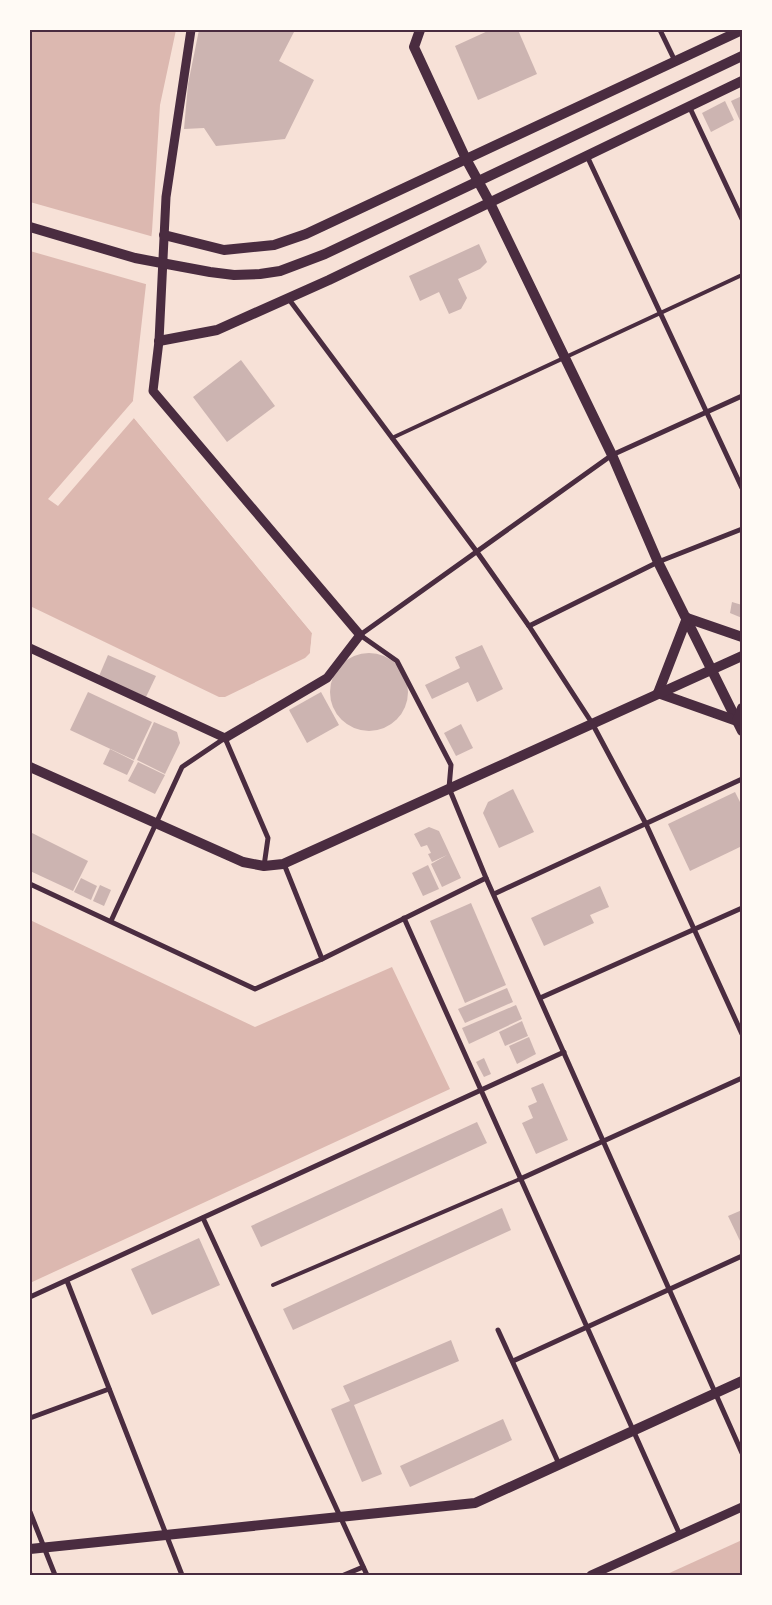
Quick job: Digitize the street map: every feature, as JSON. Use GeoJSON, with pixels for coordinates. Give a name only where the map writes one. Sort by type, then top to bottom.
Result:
{"type":"FeatureCollection","features":[{"type":"Feature","properties":{"kind":"main road"},"geometry":{"type":"LineString","coordinates":[[420,30],[414,47],[466,159],[489,202],[612,455],[658,562],[742,731]]}},
{"type":"Feature","properties":{"kind":"main road"},"geometry":{"type":"LineString","coordinates":[[164,235],[224,250],[274,244],[306,234],[742,30]]}},
{"type":"Feature","properties":{"kind":"main road"},"geometry":{"type":"LineString","coordinates":[[30,227],[135,258],[210,272],[234,275],[280,271],[324,254],[742,56]]}},
{"type":"Feature","properties":{"kind":"main road"},"geometry":{"type":"LineString","coordinates":[[159,341],[218,330],[329,280],[742,81]]}},
{"type":"Feature","properties":{"kind":"main road"},"geometry":{"type":"LineString","coordinates":[[686,618],[742,637]]}},
{"type":"Feature","properties":{"kind":"main road"},"geometry":{"type":"LineString","coordinates":[[658,693],[686,618]]}},
{"type":"Feature","properties":{"kind":"main road"},"geometry":{"type":"LineString","coordinates":[[30,767],[243,862],[264,866],[283,864],[742,656]]}},
{"type":"Feature","properties":{"kind":"main road"},"geometry":{"type":"LineString","coordinates":[[658,693],[737,721]]}},
{"type":"Feature","properties":{"kind":"main road"},"geometry":{"type":"LineString","coordinates":[[737,721],[742,708]]}},
{"type":"Feature","properties":{"kind":"main road"},"geometry":{"type":"LineString","coordinates":[[30,1548],[475,1503],[742,1381]]}},
{"type":"Feature","properties":{"kind":"street"},"geometry":{"type":"LineString","coordinates":[[191,30],[166,197],[159,341],[152,391],[360,635],[397,661],[451,765],[449,788],[486,878],[742,1453]]}},
{"type":"Feature","properties":{"kind":"street"},"geometry":{"type":"LineString","coordinates":[[660,30],[676,62]]}},
{"type":"Feature","properties":{"kind":"street"},"geometry":{"type":"LineString","coordinates":[[689,106],[742,219]]}},
{"type":"Feature","properties":{"kind":"street"},"geometry":{"type":"LineString","coordinates":[[587,155],[742,488]]}},
{"type":"Feature","properties":{"kind":"street"},"geometry":{"type":"LineString","coordinates":[[288,298],[477,552],[529,626],[592,723],[646,824],[742,1034]]}},
{"type":"Feature","properties":{"kind":"street"},"geometry":{"type":"LineString","coordinates":[[111,922],[182,767],[225,738],[327,678],[360,635],[612,455],[742,396]]}},
{"type":"Feature","properties":{"kind":"street"},"geometry":{"type":"LineString","coordinates":[[529,626],[658,562],[742,529]]}},
{"type":"Feature","properties":{"kind":"street"},"geometry":{"type":"LineString","coordinates":[[30,648],[225,738],[268,838],[264,866]]}},
{"type":"Feature","properties":{"kind":"street"},"geometry":{"type":"LineString","coordinates":[[494,894],[742,780]]}},
{"type":"Feature","properties":{"kind":"street"},"geometry":{"type":"LineString","coordinates":[[283,864],[322,959]]}},
{"type":"Feature","properties":{"kind":"street"},"geometry":{"type":"LineString","coordinates":[[30,884],[255,989],[322,959],[486,878]]}},
{"type":"Feature","properties":{"kind":"street"},"geometry":{"type":"LineString","coordinates":[[540,998],[742,908]]}},
{"type":"Feature","properties":{"kind":"street"},"geometry":{"type":"LineString","coordinates":[[404,918],[680,1535]]}},
{"type":"Feature","properties":{"kind":"street"},"geometry":{"type":"LineString","coordinates":[[30,1297],[564,1052]]}},
{"type":"Feature","properties":{"kind":"street"},"geometry":{"type":"LineString","coordinates":[[520,1179],[742,1078]]}},
{"type":"Feature","properties":{"kind":"street"},"geometry":{"type":"LineString","coordinates":[[203,1218],[367,1575]]}},
{"type":"Feature","properties":{"kind":"street"},"geometry":{"type":"LineString","coordinates":[[513,1361],[742,1256]]}},
{"type":"Feature","properties":{"kind":"street"},"geometry":{"type":"LineString","coordinates":[[67,1281],[182,1575]]}},
{"type":"Feature","properties":{"kind":"street"},"geometry":{"type":"LineString","coordinates":[[498,1330],[559,1465]]}},
{"type":"Feature","properties":{"kind":"street"},"geometry":{"type":"LineString","coordinates":[[30,1418],[109,1389]]}},
{"type":"Feature","properties":{"kind":"street"},"geometry":{"type":"LineString","coordinates":[[591,1575],[742,1507]]}},
{"type":"Feature","properties":{"kind":"street"},"geometry":{"type":"LineString","coordinates":[[30,1512],[54,1575]]}},
{"type":"Feature","properties":{"kind":"street"},"geometry":{"type":"LineString","coordinates":[[344,1575],[363,1567]]}},
{"type":"Feature","properties":{"kind":"lane"},"geometry":{"type":"LineString","coordinates":[[392,438],[742,275]]}},
{"type":"Feature","properties":{"kind":"lane"},"geometry":{"type":"LineString","coordinates":[[273,1285],[520,1179]]}},
{"type":"Feature","properties":{"kind":"shaded area"},"geometry":{"type":"Polygon","coordinates":[[[30,30],[176,30],[160,105],[152,231],[133,400],[134,418],[312,633],[310,653],[305,658],[225,697],[219,697],[30,606],[30,30]]]}},
{"type":"Feature","properties":{"kind":"shaded area"},"geometry":{"type":"Polygon","coordinates":[[[30,920],[255,1027],[392,967],[450,1089],[30,1283],[30,920]]]}},
{"type":"Feature","properties":{"kind":"shaded area"},"geometry":{"type":"Polygon","coordinates":[[[742,1540],[742,1575],[665,1575],[742,1540]]]}},
{"type":"Feature","properties":{"kind":"pier"},"geometry":{"type":"Polygon","coordinates":[[[30,202],[154,237],[149,285],[30,251],[30,202]]]}},
{"type":"Feature","properties":{"kind":"pier"},"geometry":{"type":"Polygon","coordinates":[[[133,401],[136,403],[136,417],[314,632],[313,650],[310,653],[312,633],[134,418],[58,506],[48,499],[133,401]]]}},
{"type":"Feature","properties":{"kind":"building"},"geometry":{"type":"Polygon","coordinates":[[[199,30],[295,30],[279,61],[314,80],[285,139],[216,146],[204,128],[184,129],[188,84],[199,30]]]}},
{"type":"Feature","properties":{"kind":"building"},"geometry":{"type":"Polygon","coordinates":[[[490,30],[518,30],[537,74],[478,100],[455,46],[490,30]]]}},
{"type":"Feature","properties":{"kind":"building"},"geometry":{"type":"Polygon","coordinates":[[[742,96],[742,125],[731,101],[742,96]]]}},
{"type":"Feature","properties":{"kind":"building"},"geometry":{"type":"Polygon","coordinates":[[[725,101],[734,120],[711,132],[702,113],[725,101]]]}},
{"type":"Feature","properties":{"kind":"building"},"geometry":{"type":"Polygon","coordinates":[[[479,244],[487,262],[480,269],[458,279],[467,298],[461,309],[449,314],[439,292],[420,301],[409,276],[479,244]]]}},
{"type":"Feature","properties":{"kind":"building"},"geometry":{"type":"Polygon","coordinates":[[[241,360],[275,406],[227,442],[193,397],[241,360]]]}},
{"type":"Feature","properties":{"kind":"building"},"geometry":{"type":"Polygon","coordinates":[[[732,602],[742,605],[742,618],[730,613],[732,602]]]}},
{"type":"Feature","properties":{"kind":"building"},"geometry":{"type":"Polygon","coordinates":[[[482,645],[503,689],[477,702],[468,682],[432,699],[425,685],[460,668],[455,657],[482,645]]]}},
{"type":"Feature","properties":{"kind":"building"},"geometry":{"type":"Polygon","coordinates":[[[369,653],[384,656],[396,665],[405,677],[408,692],[405,707],[396,719],[384,728],[369,731],[354,728],[342,719],[333,707],[330,692],[333,677],[342,665],[354,656],[369,653]]]}},
{"type":"Feature","properties":{"kind":"building"},"geometry":{"type":"Polygon","coordinates":[[[108,655],[156,676],[146,697],[99,676],[108,655]]]}},
{"type":"Feature","properties":{"kind":"building"},"geometry":{"type":"Polygon","coordinates":[[[88,692],[152,722],[134,760],[70,730],[88,692]]]}},
{"type":"Feature","properties":{"kind":"building"},"geometry":{"type":"Polygon","coordinates":[[[321,692],[339,725],[307,743],[289,710],[321,692]]]}},
{"type":"Feature","properties":{"kind":"building"},"geometry":{"type":"Polygon","coordinates":[[[154,722],[177,732],[180,743],[165,774],[137,760],[154,722]]]}},
{"type":"Feature","properties":{"kind":"building"},"geometry":{"type":"Polygon","coordinates":[[[461,724],[473,748],[456,756],[444,733],[461,724]]]}},
{"type":"Feature","properties":{"kind":"building"},"geometry":{"type":"Polygon","coordinates":[[[110,749],[134,761],[127,775],[103,764],[110,749]]]}},
{"type":"Feature","properties":{"kind":"building"},"geometry":{"type":"Polygon","coordinates":[[[138,762],[165,775],[155,794],[128,781],[138,762]]]}},
{"type":"Feature","properties":{"kind":"building"},"geometry":{"type":"Polygon","coordinates":[[[513,789],[534,832],[499,848],[483,813],[488,802],[513,789]]]}},
{"type":"Feature","properties":{"kind":"building"},"geometry":{"type":"Polygon","coordinates":[[[735,792],[742,806],[742,846],[690,871],[668,824],[735,792]]]}},
{"type":"Feature","properties":{"kind":"building"},"geometry":{"type":"Polygon","coordinates":[[[429,827],[439,831],[461,878],[442,887],[431,864],[447,855],[432,862],[428,854],[431,853],[427,845],[421,847],[414,834],[429,827]]]}},
{"type":"Feature","properties":{"kind":"building"},"geometry":{"type":"Polygon","coordinates":[[[30,832],[88,861],[73,891],[30,871],[30,832]]]}},
{"type":"Feature","properties":{"kind":"building"},"geometry":{"type":"Polygon","coordinates":[[[428,865],[439,889],[423,896],[412,873],[428,865]]]}},
{"type":"Feature","properties":{"kind":"building"},"geometry":{"type":"Polygon","coordinates":[[[81,878],[97,886],[91,900],[74,892],[81,878]]]}},
{"type":"Feature","properties":{"kind":"building"},"geometry":{"type":"Polygon","coordinates":[[[100,885],[111,890],[104,906],[93,901],[100,885]]]}},
{"type":"Feature","properties":{"kind":"building"},"geometry":{"type":"Polygon","coordinates":[[[600,886],[609,907],[590,915],[594,923],[544,946],[531,918],[600,886]]]}},
{"type":"Feature","properties":{"kind":"building"},"geometry":{"type":"Polygon","coordinates":[[[471,903],[506,985],[465,1003],[430,921],[471,903]]]}},
{"type":"Feature","properties":{"kind":"building"},"geometry":{"type":"Polygon","coordinates":[[[507,988],[513,1002],[465,1023],[458,1009],[507,988]]]}},
{"type":"Feature","properties":{"kind":"building"},"geometry":{"type":"Polygon","coordinates":[[[516,1005],[522,1019],[469,1044],[462,1028],[516,1005]]]}},
{"type":"Feature","properties":{"kind":"building"},"geometry":{"type":"Polygon","coordinates":[[[522,1021],[528,1036],[505,1046],[499,1032],[522,1021]]]}},
{"type":"Feature","properties":{"kind":"building"},"geometry":{"type":"Polygon","coordinates":[[[529,1037],[536,1054],[517,1064],[509,1046],[529,1037]]]}},
{"type":"Feature","properties":{"kind":"building"},"geometry":{"type":"Polygon","coordinates":[[[484,1058],[491,1074],[484,1077],[476,1062],[484,1058]]]}},
{"type":"Feature","properties":{"kind":"building"},"geometry":{"type":"Polygon","coordinates":[[[543,1083],[568,1140],[536,1154],[522,1123],[533,1118],[528,1106],[537,1102],[531,1088],[543,1083]]]}},
{"type":"Feature","properties":{"kind":"building"},"geometry":{"type":"Polygon","coordinates":[[[477,1122],[487,1143],[261,1247],[251,1226],[477,1122]]]}},
{"type":"Feature","properties":{"kind":"building"},"geometry":{"type":"Polygon","coordinates":[[[502,1208],[511,1230],[293,1330],[283,1309],[502,1208]]]}},
{"type":"Feature","properties":{"kind":"building"},"geometry":{"type":"Polygon","coordinates":[[[742,1210],[742,1242],[741,1243],[728,1216],[742,1210]]]}},
{"type":"Feature","properties":{"kind":"building"},"geometry":{"type":"Polygon","coordinates":[[[199,1238],[220,1285],[152,1315],[131,1269],[199,1238]]]}},
{"type":"Feature","properties":{"kind":"building"},"geometry":{"type":"Polygon","coordinates":[[[451,1340],[459,1361],[354,1405],[382,1474],[362,1482],[331,1409],[350,1401],[343,1386],[451,1340]]]}},
{"type":"Feature","properties":{"kind":"building"},"geometry":{"type":"Polygon","coordinates":[[[503,1419],[512,1440],[410,1487],[400,1466],[503,1419]]]}}]}
